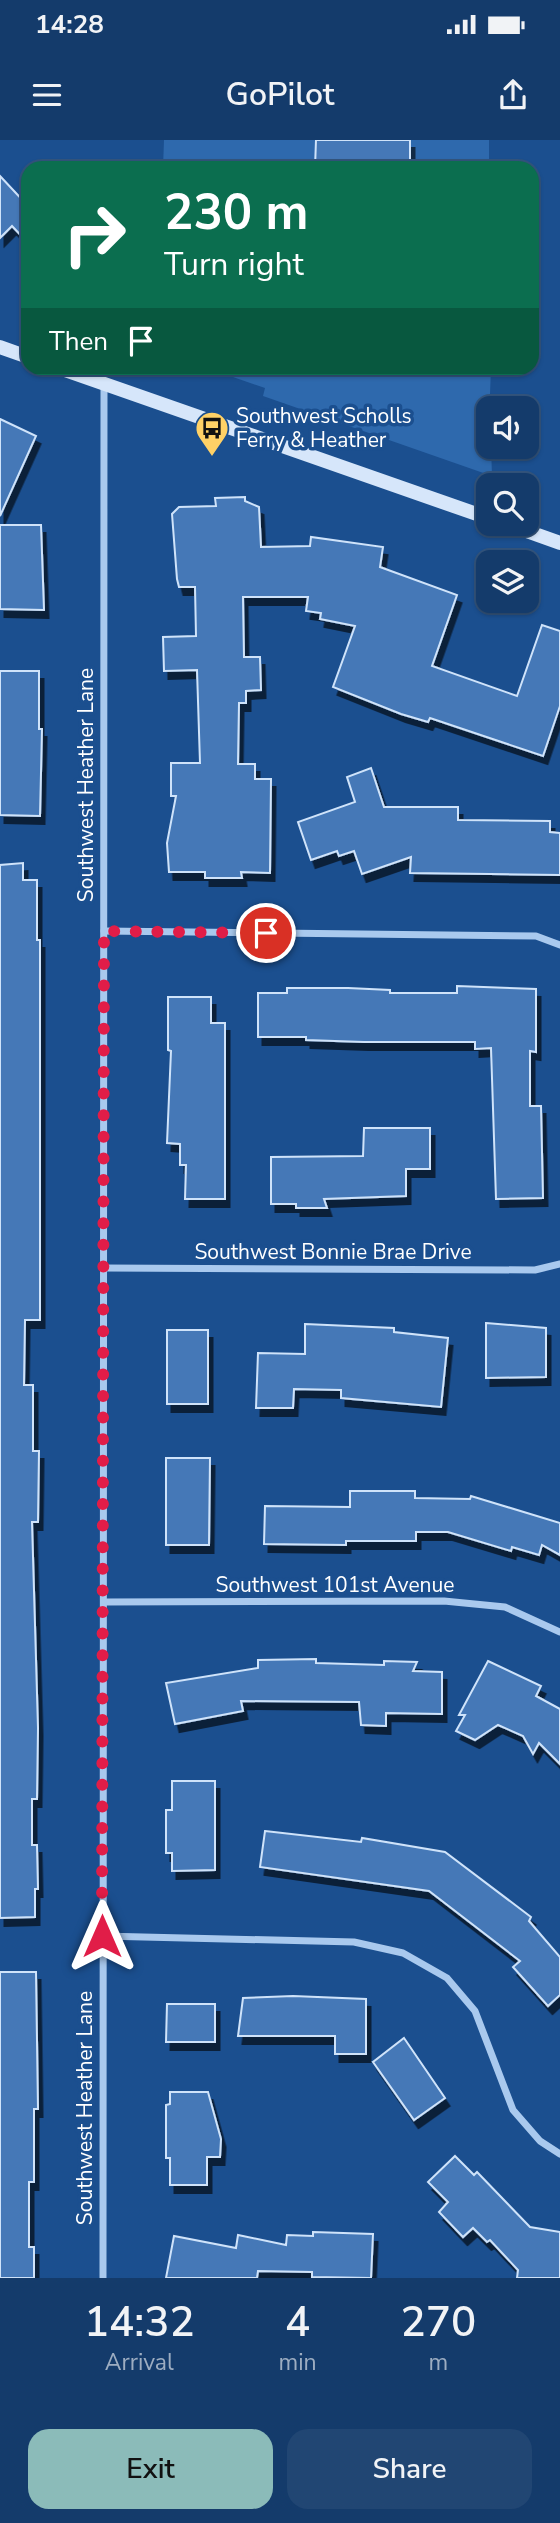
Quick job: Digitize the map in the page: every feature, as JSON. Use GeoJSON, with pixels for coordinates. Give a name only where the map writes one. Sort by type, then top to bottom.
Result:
{"type":"FeatureCollection","features":[{"type":"Feature","properties":{"kind":"main road"},"geometry":{"type":"LineString","coordinates":[[0,347],[21,354]]}},
{"type":"Feature","properties":{"kind":"main road"},"geometry":{"type":"LineString","coordinates":[[80,375],[476,514]]}},
{"type":"Feature","properties":{"kind":"main road"},"geometry":{"type":"LineString","coordinates":[[539,536],[560,543]]}},
{"type":"Feature","properties":{"kind":"street","name":"Southwest Heather Lane"},"geometry":{"type":"LineString","coordinates":[[103,2278],[104,383]]}},
{"type":"Feature","properties":{"kind":"street"},"geometry":{"type":"LineString","coordinates":[[104,931],[536,936],[560,945]]}},
{"type":"Feature","properties":{"kind":"street","name":"Southwest Bonnie Brae Drive"},"geometry":{"type":"LineString","coordinates":[[104,1268],[535,1270],[560,1264]]}},
{"type":"Feature","properties":{"kind":"street","name":"Southwest 101st Avenue"},"geometry":{"type":"LineString","coordinates":[[104,1602],[444,1601],[505,1607],[560,1632]]}},
{"type":"Feature","properties":{"kind":"street"},"geometry":{"type":"LineString","coordinates":[[102,1936],[354,1942],[402,1953],[447,1978],[475,2011],[513,2110],[540,2141],[560,2154]]}},
{"type":"Feature","properties":{"kind":"shaded area"},"geometry":{"type":"Polygon","coordinates":[[[164,140],[489,140],[489,161],[163,161],[164,140]]]}},
{"type":"Feature","properties":{"kind":"shaded area"},"geometry":{"type":"Polygon","coordinates":[[[227,375],[491,375],[490,396],[476,396],[476,459],[491,459],[492,473],[483,473],[263,396],[265,388],[227,375]]]}},
{"type":"Feature","properties":{"kind":"building"},"geometry":{"type":"Polygon","coordinates":[[[316,140],[410,140],[410,161],[315,161],[316,140]]]}},
{"type":"Feature","properties":{"kind":"building"},"geometry":{"type":"Polygon","coordinates":[[[0,176],[21,198],[21,236],[12,226],[0,238],[0,176]]]}},
{"type":"Feature","properties":{"kind":"building"},"geometry":{"type":"Polygon","coordinates":[[[0,419],[36,436],[0,516],[0,419]]]}},
{"type":"Feature","properties":{"kind":"building"},"geometry":{"type":"Polygon","coordinates":[[[245,497],[245,501],[259,507],[261,547],[310,546],[311,537],[383,547],[380,567],[457,595],[432,666],[517,696],[542,625],[560,631],[560,706],[543,756],[430,718],[428,722],[401,714],[333,687],[355,626],[320,619],[321,613],[306,611],[308,597],[243,597],[244,657],[260,657],[261,690],[246,691],[246,703],[239,703],[238,764],[255,764],[255,779],[271,779],[270,873],[241,872],[242,878],[205,878],[205,872],[169,872],[167,843],[176,796],[171,796],[171,763],[200,763],[197,670],[164,671],[163,637],[196,636],[195,587],[179,587],[172,514],[179,507],[216,506],[215,498],[245,497]]]}},
{"type":"Feature","properties":{"kind":"building"},"geometry":{"type":"Polygon","coordinates":[[[0,525],[41,525],[44,610],[0,609],[0,525]]]}},
{"type":"Feature","properties":{"kind":"building"},"geometry":{"type":"Polygon","coordinates":[[[0,671],[39,671],[39,729],[42,729],[40,816],[0,815],[0,671]]]}},
{"type":"Feature","properties":{"kind":"building"},"geometry":{"type":"Polygon","coordinates":[[[371,768],[384,807],[458,807],[458,820],[550,821],[550,832],[560,833],[560,875],[410,873],[411,857],[362,874],[354,851],[339,856],[337,851],[311,860],[298,822],[355,802],[347,777],[371,768]]]}},
{"type":"Feature","properties":{"kind":"building"},"geometry":{"type":"Polygon","coordinates":[[[23,863],[23,880],[37,880],[37,940],[40,940],[40,1320],[25,1320],[24,1385],[33,1385],[33,1451],[39,1451],[38,1522],[32,1522],[38,1728],[37,1799],[32,1799],[32,1845],[37,1845],[38,1889],[35,1889],[35,1917],[0,1918],[0,865],[23,863]]]}},
{"type":"Feature","properties":{"kind":"building"},"geometry":{"type":"Polygon","coordinates":[[[457,986],[536,989],[536,1052],[530,1051],[530,1106],[541,1106],[543,1198],[496,1199],[491,1048],[475,1049],[475,1042],[364,1042],[306,1040],[306,1037],[258,1037],[258,993],[287,993],[287,988],[348,988],[390,990],[390,993],[457,993],[457,986]]]}},
{"type":"Feature","properties":{"kind":"building"},"geometry":{"type":"Polygon","coordinates":[[[168,997],[211,997],[211,1023],[225,1023],[225,1199],[185,1199],[186,1165],[180,1165],[180,1144],[167,1143],[171,1051],[168,1050],[168,997]]]}},
{"type":"Feature","properties":{"kind":"building"},"geometry":{"type":"Polygon","coordinates":[[[364,1128],[430,1128],[430,1169],[406,1169],[406,1196],[324,1199],[327,1208],[296,1208],[296,1204],[271,1204],[271,1157],[363,1156],[364,1128]]]}},
{"type":"Feature","properties":{"kind":"building"},"geometry":{"type":"Polygon","coordinates":[[[486,1323],[546,1328],[546,1377],[486,1378],[486,1323]]]}},
{"type":"Feature","properties":{"kind":"building"},"geometry":{"type":"Polygon","coordinates":[[[305,1324],[394,1328],[394,1332],[448,1338],[441,1407],[341,1398],[341,1390],[294,1389],[293,1408],[256,1408],[258,1353],[305,1354],[305,1324]]]}},
{"type":"Feature","properties":{"kind":"building"},"geometry":{"type":"Polygon","coordinates":[[[167,1330],[208,1330],[208,1404],[167,1404],[167,1330]]]}},
{"type":"Feature","properties":{"kind":"building"},"geometry":{"type":"Polygon","coordinates":[[[166,1458],[210,1458],[209,1545],[166,1545],[166,1458]]]}},
{"type":"Feature","properties":{"kind":"building"},"geometry":{"type":"Polygon","coordinates":[[[350,1491],[415,1491],[415,1498],[470,1499],[471,1496],[560,1523],[560,1555],[542,1545],[539,1555],[512,1547],[511,1551],[448,1532],[416,1532],[416,1541],[346,1541],[346,1545],[264,1544],[265,1506],[350,1507],[350,1491]]]}},
{"type":"Feature","properties":{"kind":"building"},"geometry":{"type":"Polygon","coordinates":[[[316,1659],[316,1663],[384,1665],[384,1661],[417,1662],[413,1671],[442,1672],[442,1714],[386,1713],[386,1726],[361,1725],[359,1702],[241,1701],[243,1711],[175,1724],[166,1683],[258,1668],[258,1660],[316,1659]]]}},
{"type":"Feature","properties":{"kind":"building"},"geometry":{"type":"Polygon","coordinates":[[[488,1661],[541,1686],[536,1696],[560,1709],[560,1764],[539,1743],[533,1754],[523,1736],[498,1725],[475,1740],[456,1731],[465,1715],[459,1715],[488,1661]]]}},
{"type":"Feature","properties":{"kind":"building"},"geometry":{"type":"Polygon","coordinates":[[[172,1781],[215,1781],[215,1870],[172,1871],[172,1853],[166,1853],[166,1810],[172,1810],[172,1781]]]}},
{"type":"Feature","properties":{"kind":"building"},"geometry":{"type":"Polygon","coordinates":[[[265,1831],[361,1842],[362,1838],[445,1852],[531,1917],[529,1921],[560,1957],[560,1995],[548,2006],[513,1967],[520,1961],[429,1891],[260,1867],[265,1831]]]}},
{"type":"Feature","properties":{"kind":"building"},"geometry":{"type":"Polygon","coordinates":[[[0,1972],[36,1972],[38,2109],[34,2109],[34,2182],[29,2182],[29,2247],[34,2247],[34,2278],[0,2278],[0,1972]]]}},
{"type":"Feature","properties":{"kind":"building"},"geometry":{"type":"Polygon","coordinates":[[[293,1996],[366,1999],[366,2054],[335,2054],[335,2036],[238,2036],[243,1998],[293,1996]]]}},
{"type":"Feature","properties":{"kind":"building"},"geometry":{"type":"Polygon","coordinates":[[[167,2004],[215,2004],[215,2042],[166,2042],[167,2004]]]}},
{"type":"Feature","properties":{"kind":"building"},"geometry":{"type":"Polygon","coordinates":[[[404,2038],[445,2098],[414,2120],[373,2062],[404,2038]]]}},
{"type":"Feature","properties":{"kind":"building"},"geometry":{"type":"Polygon","coordinates":[[[170,2092],[208,2092],[221,2139],[220,2157],[207,2157],[207,2185],[170,2185],[170,2158],[166,2158],[166,2105],[170,2104],[170,2092]]]}},
{"type":"Feature","properties":{"kind":"building"},"geometry":{"type":"Polygon","coordinates":[[[455,2156],[474,2175],[477,2172],[530,2227],[560,2232],[560,2278],[517,2278],[518,2270],[490,2240],[487,2242],[473,2228],[463,2237],[439,2212],[448,2202],[428,2182],[455,2156]]]}},
{"type":"Feature","properties":{"kind":"building"},"geometry":{"type":"Polygon","coordinates":[[[313,2232],[373,2234],[371,2278],[312,2277],[312,2272],[258,2271],[257,2278],[166,2278],[174,2236],[236,2248],[238,2235],[286,2245],[287,2235],[313,2236],[313,2232]]]}},
{"type":"Feature","properties":{"kind":"place","name":"Southwest Scholls Ferry & Heather"},"geometry":{"type":"Point","coordinates":[212,458]}},
{"type":"Feature","properties":{"kind":"route"},"geometry":{"type":"LineString","coordinates":[[102,1936],[104,931],[266,933]]}}]}
